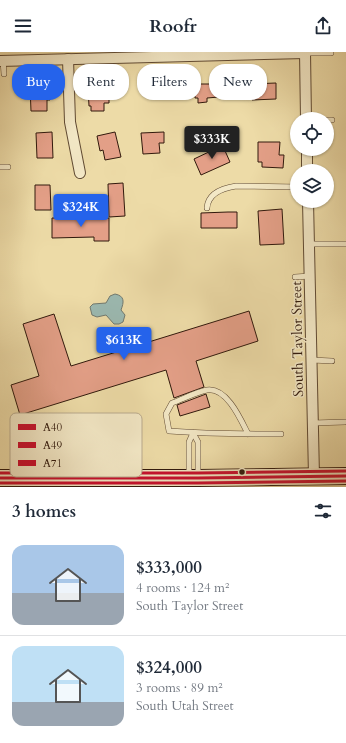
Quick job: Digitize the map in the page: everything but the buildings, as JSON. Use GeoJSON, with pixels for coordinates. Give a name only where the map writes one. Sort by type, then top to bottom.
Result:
{"type":"FeatureCollection","features":[{"type":"Feature","properties":{"kind":"main road"},"geometry":{"type":"LineString","coordinates":[[0,478],[187,480],[222,482],[314,476],[346,476]]}},
{"type":"Feature","properties":{"kind":"street"},"geometry":{"type":"LineString","coordinates":[[2,60],[305,52],[306,112]]}},
{"type":"Feature","properties":{"kind":"street"},"geometry":{"type":"LineString","coordinates":[[68,59],[70,122],[80,174]]}},
{"type":"Feature","properties":{"kind":"street","name":"South Taylor Street"},"geometry":{"type":"LineString","coordinates":[[308,208],[314,476]]}},
{"type":"Feature","properties":{"kind":"lane"},"geometry":{"type":"LineString","coordinates":[[305,52],[331,53]]}},
{"type":"Feature","properties":{"kind":"lane"},"geometry":{"type":"LineString","coordinates":[[2,60],[4,74]]}},
{"type":"Feature","properties":{"kind":"lane"},"geometry":{"type":"LineString","coordinates":[[0,167],[8,167]]}},
{"type":"Feature","properties":{"kind":"lane"},"geometry":{"type":"LineString","coordinates":[[207,208],[207,202],[212,196],[226,188],[236,186],[290,187]]}},
{"type":"Feature","properties":{"kind":"lane"},"geometry":{"type":"LineString","coordinates":[[309,244],[346,244]]}},
{"type":"Feature","properties":{"kind":"lane"},"geometry":{"type":"LineString","coordinates":[[295,276],[310,276]]}},
{"type":"Feature","properties":{"kind":"lane"},"geometry":{"type":"LineString","coordinates":[[312,360],[332,361]]}},
{"type":"Feature","properties":{"kind":"lane"},"geometry":{"type":"LineString","coordinates":[[248,434],[237,412],[222,393],[209,390],[172,403],[166,414],[168,431],[193,433],[248,434],[281,434]]}},
{"type":"Feature","properties":{"kind":"lane"},"geometry":{"type":"LineString","coordinates":[[313,423],[345,422]]}},
{"type":"Feature","properties":{"kind":"lane"},"geometry":{"type":"LineString","coordinates":[[187,480],[198,442],[193,433]]}},
{"type":"Feature","properties":{"kind":"lane"},"geometry":{"type":"LineString","coordinates":[[187,480],[189,442],[193,433]]}},
{"type":"Feature","properties":{"kind":"water"},"geometry":{"type":"Polygon","coordinates":[[[115,294],[121,296],[123,300],[121,310],[125,315],[123,322],[114,324],[106,315],[97,317],[92,315],[90,307],[93,304],[106,303],[110,296],[115,294]]]}},
{"type":"Feature","properties":{"kind":"transit line","name":"A71"},"geometry":{"type":"LineString","coordinates":[[142,473],[346,471]]}},
{"type":"Feature","properties":{"kind":"transit line","name":"A71"},"geometry":{"type":"LineString","coordinates":[[0,473],[10,473]]}},
{"type":"Feature","properties":{"kind":"transit line","name":"A40"},"geometry":{"type":"LineString","coordinates":[[0,478],[346,476]]}},
{"type":"Feature","properties":{"kind":"transit line","name":"A49"},"geometry":{"type":"LineString","coordinates":[[0,483],[346,481]]}}]}
